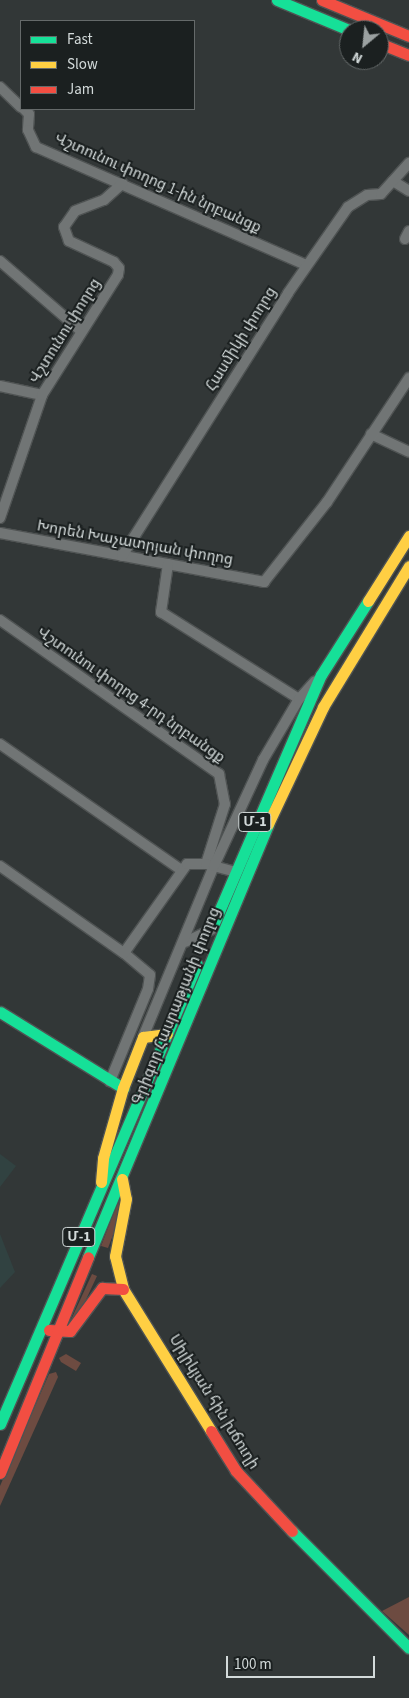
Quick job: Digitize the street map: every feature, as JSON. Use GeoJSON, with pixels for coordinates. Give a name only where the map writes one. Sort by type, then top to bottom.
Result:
{"type":"FeatureCollection","features":[{"type":"Feature","properties":{"kind":"main road"},"geometry":{"type":"LineString","coordinates":[[277,0],[339,26]]}},
{"type":"Feature","properties":{"kind":"main road"},"geometry":{"type":"LineString","coordinates":[[322,0],[409,36]]}},
{"type":"Feature","properties":{"kind":"main road"},"geometry":{"type":"LineString","coordinates":[[389,47],[409,55]]}},
{"type":"Feature","properties":{"kind":"main road","name":"Գրիգոր Հասրաթյանի փողոց"},"geometry":{"type":"LineString","coordinates":[[0,1424],[100,1185],[120,1148],[234,872],[321,675],[409,536]]}},
{"type":"Feature","properties":{"kind":"main road","name":"Գրիգոր Հասրաթյանի փողոց"},"geometry":{"type":"LineString","coordinates":[[0,1473],[60,1333],[223,928],[299,754],[323,706],[409,566]]}},
{"type":"Feature","properties":{"kind":"main road"},"geometry":{"type":"LineString","coordinates":[[0,1012],[123,1088]]}},
{"type":"Feature","properties":{"kind":"main road"},"geometry":{"type":"LineString","coordinates":[[100,1185],[103,1158],[123,1088],[143,1037],[167,1034]]}},
{"type":"Feature","properties":{"kind":"main road","name":"Սիլիկյան հին խճուղի"},"geometry":{"type":"LineString","coordinates":[[122,1179],[126,1199],[115,1256],[123,1289],[236,1471],[358,1600],[409,1648]]}},
{"type":"Feature","properties":{"kind":"main road"},"geometry":{"type":"LineString","coordinates":[[42,1327],[60,1333],[76,1325],[102,1288],[123,1289]]}},
{"type":"Feature","properties":{"kind":"street","name":"Վշտունու փողոց 1-ին նրբանցք"},"geometry":{"type":"LineString","coordinates":[[0,87],[20,106]]}},
{"type":"Feature","properties":{"kind":"street","name":"Վշտունու փողոց 1-ին նրբանցք"},"geometry":{"type":"LineString","coordinates":[[24,110],[29,114],[28,130],[36,146],[306,265]]}},
{"type":"Feature","properties":{"kind":"street","name":"Հասմիկի փողոց"},"geometry":{"type":"LineString","coordinates":[[122,556],[306,265],[348,207],[366,195],[381,194],[409,163]]}},
{"type":"Feature","properties":{"kind":"street"},"geometry":{"type":"LineString","coordinates":[[393,180],[409,191]]}},
{"type":"Feature","properties":{"kind":"street","name":"Վշտունու փողոց"},"geometry":{"type":"LineString","coordinates":[[0,518],[42,395],[118,275],[119,268],[114,262],[69,241],[64,227],[75,211],[104,200],[123,183]]}},
{"type":"Feature","properties":{"kind":"street"},"geometry":{"type":"LineString","coordinates":[[0,261],[81,331]]}},
{"type":"Feature","properties":{"kind":"street"},"geometry":{"type":"LineString","coordinates":[[409,378],[371,434],[409,452]]}},
{"type":"Feature","properties":{"kind":"street"},"geometry":{"type":"LineString","coordinates":[[0,386],[42,395]]}},
{"type":"Feature","properties":{"kind":"street","name":"Խորեն Խաչատրյան փողոց"},"geometry":{"type":"LineString","coordinates":[[0,533],[264,582],[327,502],[371,434]]}},
{"type":"Feature","properties":{"kind":"street"},"geometry":{"type":"LineString","coordinates":[[168,564],[161,612],[299,699]]}},
{"type":"Feature","properties":{"kind":"street","name":"Վշտունու փողոց 4-րդ նրբանցք"},"geometry":{"type":"LineString","coordinates":[[0,620],[219,774],[225,804],[210,865]]}},
{"type":"Feature","properties":{"kind":"street"},"geometry":{"type":"LineString","coordinates":[[143,1037],[161,990],[185,942],[210,865],[263,760],[299,699],[321,675]]}},
{"type":"Feature","properties":{"kind":"street"},"geometry":{"type":"LineString","coordinates":[[0,744],[181,870]]}},
{"type":"Feature","properties":{"kind":"street"},"geometry":{"type":"LineString","coordinates":[[124,953],[181,870],[195,863],[234,872]]}},
{"type":"Feature","properties":{"kind":"street"},"geometry":{"type":"LineString","coordinates":[[0,866],[124,953],[150,975],[150,983],[110,1081]]}},
{"type":"Feature","properties":{"kind":"street"},"geometry":{"type":"LineString","coordinates":[[185,942],[211,930]]}},
{"type":"Feature","properties":{"kind":"shaded area"},"geometry":{"type":"Polygon","coordinates":[[[0,1154],[16,1166],[0,1187],[0,1154]]]}},
{"type":"Feature","properties":{"kind":"shaded area"},"geometry":{"type":"Polygon","coordinates":[[[118,1202],[123,1209],[108,1248],[101,1246],[118,1202]]]}},
{"type":"Feature","properties":{"kind":"shaded area"},"geometry":{"type":"Polygon","coordinates":[[[0,1234],[15,1272],[0,1288],[0,1234]]]}},
{"type":"Feature","properties":{"kind":"shaded area"},"geometry":{"type":"Polygon","coordinates":[[[92,1274],[97,1276],[76,1321],[69,1324],[92,1274]]]}},
{"type":"Feature","properties":{"kind":"shaded area"},"geometry":{"type":"Polygon","coordinates":[[[66,1354],[81,1363],[76,1371],[61,1362],[59,1358],[66,1354]]]}},
{"type":"Feature","properties":{"kind":"shaded area"},"geometry":{"type":"Polygon","coordinates":[[[56,1372],[58,1377],[0,1506],[0,1486],[49,1374],[56,1372]]]}},
{"type":"Feature","properties":{"kind":"shaded area"},"geometry":{"type":"Polygon","coordinates":[[[409,1597],[409,1635],[382,1611],[409,1597]]]}},
{"type":"Feature","properties":{"kind":"traffic: fast"},"geometry":{"type":"LineString","coordinates":[[277,0],[339,26]]}},
{"type":"Feature","properties":{"kind":"traffic: fast"},"geometry":{"type":"LineString","coordinates":[[214,923],[321,675],[368,601]]}},
{"type":"Feature","properties":{"kind":"traffic: fast"},"geometry":{"type":"LineString","coordinates":[[88,1257],[268,824]]}},
{"type":"Feature","properties":{"kind":"traffic: fast"},"geometry":{"type":"LineString","coordinates":[[0,1424],[197,964]]}},
{"type":"Feature","properties":{"kind":"traffic: fast"},"geometry":{"type":"LineString","coordinates":[[0,1012],[123,1088]]}},
{"type":"Feature","properties":{"kind":"traffic: fast"},"geometry":{"type":"LineString","coordinates":[[292,1531],[409,1648]]}},
{"type":"Feature","properties":{"kind":"traffic: slow"},"geometry":{"type":"LineString","coordinates":[[368,601],[409,536]]}},
{"type":"Feature","properties":{"kind":"traffic: slow"},"geometry":{"type":"LineString","coordinates":[[268,824],[323,707],[409,566]]}},
{"type":"Feature","properties":{"kind":"traffic: slow"},"geometry":{"type":"LineString","coordinates":[[101,1182],[103,1158],[123,1088],[143,1037],[167,1034]]}},
{"type":"Feature","properties":{"kind":"traffic: slow"},"geometry":{"type":"LineString","coordinates":[[122,1179],[126,1199],[115,1256],[123,1289],[211,1431]]}},
{"type":"Feature","properties":{"kind":"traffic: jam"},"geometry":{"type":"LineString","coordinates":[[322,0],[409,36]]}},
{"type":"Feature","properties":{"kind":"traffic: jam"},"geometry":{"type":"LineString","coordinates":[[389,47],[409,55]]}},
{"type":"Feature","properties":{"kind":"traffic: jam"},"geometry":{"type":"LineString","coordinates":[[0,1473],[88,1257]]}},
{"type":"Feature","properties":{"kind":"traffic: jam"},"geometry":{"type":"LineString","coordinates":[[49,1330],[70,1331],[102,1288],[123,1289]]}},
{"type":"Feature","properties":{"kind":"traffic: jam"},"geometry":{"type":"LineString","coordinates":[[211,1431],[236,1471],[292,1531]]}}]}
